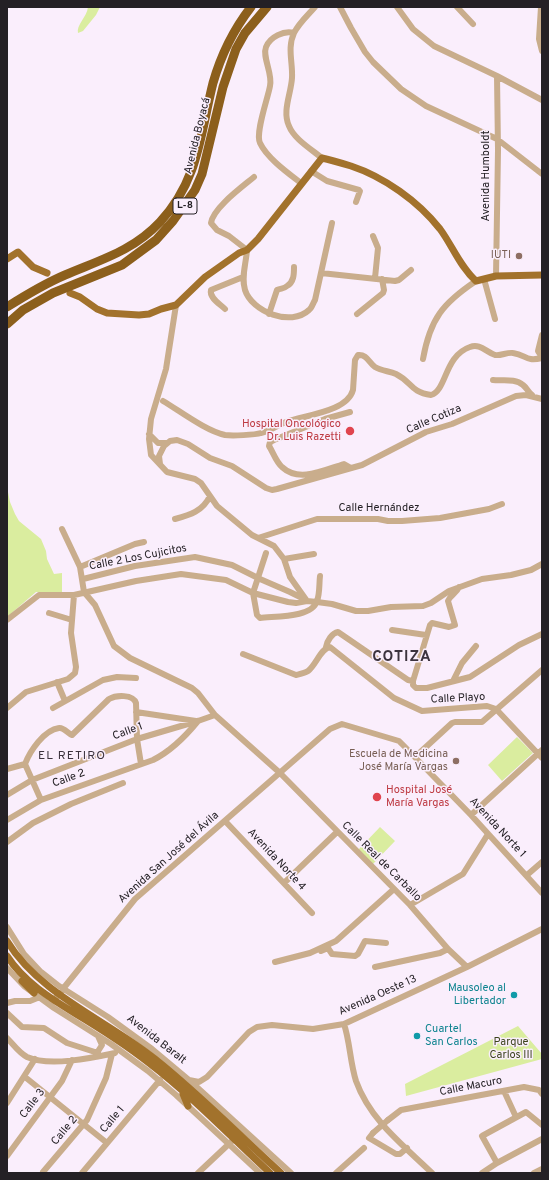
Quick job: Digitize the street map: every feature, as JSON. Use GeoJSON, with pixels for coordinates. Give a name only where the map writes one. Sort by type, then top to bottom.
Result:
{"type":"FeatureCollection","features":[{"type":"Feature","properties":{"kind":"highway","name":"Avenida Boyacá"},"geometry":{"type":"LineString","coordinates":[[7,307],[36,288],[113,256],[132,246],[160,223],[171,209],[185,186],[193,168],[200,148],[213,82],[222,56],[237,28],[251,7]]}},
{"type":"Feature","properties":{"kind":"highway","name":"Avenida Boyacá"},"geometry":{"type":"LineString","coordinates":[[7,324],[23,310],[53,293],[122,265],[156,240],[173,221],[195,190],[202,174],[223,86],[236,49],[245,33],[267,7]]}},
{"type":"Feature","properties":{"kind":"main road"},"geometry":{"type":"LineString","coordinates":[[70,293],[80,297],[97,309],[107,313],[145,315],[176,306],[205,277],[239,253],[247,250],[271,224],[311,170],[322,158],[364,171],[386,183],[410,200],[439,228],[453,247],[470,275],[480,280],[496,276],[542,275]]}},
{"type":"Feature","properties":{"kind":"main road"},"geometry":{"type":"LineString","coordinates":[[7,259],[18,252],[33,267],[47,273]]}},
{"type":"Feature","properties":{"kind":"main road","name":"Avenida Baralt"},"geometry":{"type":"LineString","coordinates":[[7,941],[26,967],[56,997],[148,1062],[281,1173]]}},
{"type":"Feature","properties":{"kind":"main road","name":"Avenida Baralt"},"geometry":{"type":"LineString","coordinates":[[7,956],[20,973],[31,983],[110,1027],[155,1059],[236,1137],[270,1173]]}},
{"type":"Feature","properties":{"kind":"main road"},"geometry":{"type":"LineString","coordinates":[[20,973],[22,980],[37,995]]}},
{"type":"Feature","properties":{"kind":"main road"},"geometry":{"type":"LineString","coordinates":[[181,1090],[188,1106]]}},
{"type":"Feature","properties":{"kind":"street"},"geometry":{"type":"LineString","coordinates":[[315,7],[294,33],[290,46],[292,78],[287,106],[288,126],[296,136],[322,158]]}},
{"type":"Feature","properties":{"kind":"street"},"geometry":{"type":"LineString","coordinates":[[340,7],[365,52],[401,89],[426,106],[497,140],[542,174]]}},
{"type":"Feature","properties":{"kind":"street"},"geometry":{"type":"LineString","coordinates":[[397,7],[413,29],[430,44],[497,76],[542,100]]}},
{"type":"Feature","properties":{"kind":"street"},"geometry":{"type":"LineString","coordinates":[[457,7],[473,24]]}},
{"type":"Feature","properties":{"kind":"street"},"geometry":{"type":"LineString","coordinates":[[541,7],[539,39],[542,51]]}},
{"type":"Feature","properties":{"kind":"street"},"geometry":{"type":"LineString","coordinates":[[294,33],[290,31],[276,36],[266,47],[265,52],[270,75],[270,85],[258,138],[262,146],[277,164],[301,183]]}},
{"type":"Feature","properties":{"kind":"street","name":"Avenida Humboldt"},"geometry":{"type":"LineString","coordinates":[[496,276],[497,76]]}},
{"type":"Feature","properties":{"kind":"street"},"geometry":{"type":"LineString","coordinates":[[311,170],[327,181],[359,190],[360,191],[356,202]]}},
{"type":"Feature","properties":{"kind":"street"},"geometry":{"type":"LineString","coordinates":[[254,177],[223,205],[212,219],[211,223],[217,230],[229,236],[247,250],[243,277],[245,290],[248,296],[268,314],[286,318],[296,316],[310,310],[315,300],[332,223]]}},
{"type":"Feature","properties":{"kind":"street"},"geometry":{"type":"LineString","coordinates":[[373,236],[378,248],[375,278]]}},
{"type":"Feature","properties":{"kind":"street"},"geometry":{"type":"LineString","coordinates":[[268,314],[278,290],[288,286],[291,283],[294,267]]}},
{"type":"Feature","properties":{"kind":"street"},"geometry":{"type":"LineString","coordinates":[[321,273],[395,281],[399,280],[410,270]]}},
{"type":"Feature","properties":{"kind":"street"},"geometry":{"type":"LineString","coordinates":[[225,309],[211,296],[211,290],[243,277]]}},
{"type":"Feature","properties":{"kind":"street"},"geometry":{"type":"LineString","coordinates":[[357,314],[383,293],[384,290],[382,279]]}},
{"type":"Feature","properties":{"kind":"street"},"geometry":{"type":"LineString","coordinates":[[423,359],[430,329],[438,314],[465,288],[480,280],[495,319]]}},
{"type":"Feature","properties":{"kind":"street"},"geometry":{"type":"LineString","coordinates":[[176,306],[166,369],[152,415],[149,434],[149,451],[152,457],[167,472],[195,479],[201,483],[217,506],[252,535],[274,546],[284,559],[290,577],[307,601]]}},
{"type":"Feature","properties":{"kind":"street"},"geometry":{"type":"LineString","coordinates":[[163,401],[208,429],[218,433],[226,435],[260,434],[286,422],[324,412],[346,401],[352,394],[355,360],[358,355],[365,356],[374,366],[381,370],[401,377],[415,390],[431,395],[438,391],[451,362],[462,350],[473,346],[483,348],[495,355],[514,352],[531,359],[542,358],[538,351],[542,335]]}},
{"type":"Feature","properties":{"kind":"street"},"geometry":{"type":"LineString","coordinates":[[493,380],[519,382],[523,384],[533,396]]}},
{"type":"Feature","properties":{"kind":"street","name":"Calle Cotiza"},"geometry":{"type":"LineString","coordinates":[[167,443],[174,440],[185,442],[210,458],[232,466],[266,488],[272,490],[362,465],[426,432],[452,424],[516,396],[526,395],[542,399]]}},
{"type":"Feature","properties":{"kind":"street"},"geometry":{"type":"LineString","coordinates":[[350,412],[274,440],[270,442],[269,446],[281,466],[292,474],[307,475],[344,464],[351,468]]}},
{"type":"Feature","properties":{"kind":"street"},"geometry":{"type":"LineString","coordinates":[[149,434],[158,443],[167,443]]}},
{"type":"Feature","properties":{"kind":"street"},"geometry":{"type":"LineString","coordinates":[[160,464],[159,456],[167,443]]}},
{"type":"Feature","properties":{"kind":"street"},"geometry":{"type":"LineString","coordinates":[[175,519],[198,510],[207,502],[210,496]]}},
{"type":"Feature","properties":{"kind":"street","name":"Calle Hernández"},"geometry":{"type":"LineString","coordinates":[[258,538],[317,519],[378,519],[402,521],[440,518],[502,504]]}},
{"type":"Feature","properties":{"kind":"street"},"geometry":{"type":"LineString","coordinates":[[62,528],[80,567],[84,592]]}},
{"type":"Feature","properties":{"kind":"street"},"geometry":{"type":"LineString","coordinates":[[80,567],[135,544],[144,542]]}},
{"type":"Feature","properties":{"kind":"street"},"geometry":{"type":"LineString","coordinates":[[266,553],[253,593],[257,615],[260,618],[299,614],[308,611],[317,602],[320,576]]}},
{"type":"Feature","properties":{"kind":"street"},"geometry":{"type":"LineString","coordinates":[[284,559],[314,554]]}},
{"type":"Feature","properties":{"kind":"street","name":"Calle 2 Los Cujicitos"},"geometry":{"type":"LineString","coordinates":[[83,579],[135,566],[192,557],[232,565],[307,601]]}},
{"type":"Feature","properties":{"kind":"street"},"geometry":{"type":"LineString","coordinates":[[7,620],[39,595],[74,594],[136,581],[182,574],[226,580],[253,593],[288,602],[317,602],[332,604],[356,611],[368,611],[391,607],[423,606],[459,587],[482,579],[511,575],[531,570],[542,564]]}},
{"type":"Feature","properties":{"kind":"street"},"geometry":{"type":"LineString","coordinates":[[459,587],[448,601],[455,625],[449,627],[432,623],[430,625],[413,681],[413,685],[416,688],[427,688],[470,676],[518,645],[542,634]]}},
{"type":"Feature","properties":{"kind":"street","name":"Calle Real de Carballo"},"geometry":{"type":"LineString","coordinates":[[84,592],[95,605],[114,646],[117,649],[130,658],[192,688],[198,693],[214,715],[280,773],[410,905],[448,949],[467,967]]}},
{"type":"Feature","properties":{"kind":"street"},"geometry":{"type":"LineString","coordinates":[[7,708],[26,692],[68,679],[72,676],[76,667],[71,633],[74,612],[74,594]]}},
{"type":"Feature","properties":{"kind":"street"},"geometry":{"type":"LineString","coordinates":[[49,613],[72,620]]}},
{"type":"Feature","properties":{"kind":"street"},"geometry":{"type":"LineString","coordinates":[[392,630],[426,635]]}},
{"type":"Feature","properties":{"kind":"street"},"geometry":{"type":"LineString","coordinates":[[243,654],[296,675],[305,673],[310,670],[326,648],[328,640],[334,633],[338,632],[408,680],[413,681]]}},
{"type":"Feature","properties":{"kind":"street"},"geometry":{"type":"LineString","coordinates":[[453,681],[462,663],[476,646]]}},
{"type":"Feature","properties":{"kind":"street","name":"Calle Playo"},"geometry":{"type":"LineString","coordinates":[[326,648],[330,647],[334,649],[394,698],[422,711],[468,709],[487,706],[496,709]]}},
{"type":"Feature","properties":{"kind":"street"},"geometry":{"type":"LineString","coordinates":[[415,757],[452,723],[482,722],[542,670]]}},
{"type":"Feature","properties":{"kind":"street"},"geometry":{"type":"LineString","coordinates":[[53,708],[103,680],[117,677],[136,678]]}},
{"type":"Feature","properties":{"kind":"street"},"geometry":{"type":"LineString","coordinates":[[57,682],[66,701]]}},
{"type":"Feature","properties":{"kind":"street"},"geometry":{"type":"LineString","coordinates":[[42,800],[25,764],[38,741],[59,728],[62,728],[72,735],[113,696],[131,697],[135,700],[137,739],[141,764]]}},
{"type":"Feature","properties":{"kind":"street"},"geometry":{"type":"LineString","coordinates":[[471,815],[541,754],[496,709]]}},
{"type":"Feature","properties":{"kind":"street"},"geometry":{"type":"LineString","coordinates":[[136,712],[198,721]]}},
{"type":"Feature","properties":{"kind":"street","name":"Calle 1"},"geometry":{"type":"LineString","coordinates":[[7,795],[32,780],[137,739],[214,715]]}},
{"type":"Feature","properties":{"kind":"street","name":"Calle 2"},"geometry":{"type":"LineString","coordinates":[[7,820],[42,800],[141,764],[164,754],[198,721]]}},
{"type":"Feature","properties":{"kind":"street","name":"Avenida Norte 1"},"geometry":{"type":"LineString","coordinates":[[280,773],[330,729],[342,724],[399,741],[471,815],[542,893]]}},
{"type":"Feature","properties":{"kind":"street"},"geometry":{"type":"LineString","coordinates":[[7,769],[25,764]]}},
{"type":"Feature","properties":{"kind":"street","name":"Avenida San José del Ávila"},"geometry":{"type":"LineString","coordinates":[[56,997],[135,899],[280,773]]}},
{"type":"Feature","properties":{"kind":"street"},"geometry":{"type":"LineString","coordinates":[[7,842],[33,823],[70,804],[122,783]]}},
{"type":"Feature","properties":{"kind":"street","name":"Avenida Norte 4"},"geometry":{"type":"LineString","coordinates":[[225,821],[312,913]]}},
{"type":"Feature","properties":{"kind":"street"},"geometry":{"type":"LineString","coordinates":[[284,883],[337,832]]}},
{"type":"Feature","properties":{"kind":"street"},"geometry":{"type":"LineString","coordinates":[[410,905],[463,874],[488,834]]}},
{"type":"Feature","properties":{"kind":"street"},"geometry":{"type":"LineString","coordinates":[[527,875],[542,862]]}},
{"type":"Feature","properties":{"kind":"street"},"geometry":{"type":"LineString","coordinates":[[275,962],[310,953],[336,940],[394,889]]}},
{"type":"Feature","properties":{"kind":"street","name":"Avenida Baralt"},"geometry":{"type":"LineString","coordinates":[[7,927],[17,945],[40,971],[56,997],[98,1036],[160,1080],[188,1106],[291,1173]]}},
{"type":"Feature","properties":{"kind":"street","name":"Avenida Oeste 13"},"geometry":{"type":"LineString","coordinates":[[208,1077],[249,1032],[257,1027],[272,1025],[313,1029],[344,1024],[467,967],[542,929]]}},
{"type":"Feature","properties":{"kind":"street"},"geometry":{"type":"LineString","coordinates":[[310,953],[317,953],[328,948],[332,954],[355,956],[358,954],[365,941],[386,942]]}},
{"type":"Feature","properties":{"kind":"street"},"geometry":{"type":"LineString","coordinates":[[375,967],[440,953],[448,949]]}},
{"type":"Feature","properties":{"kind":"street","name":"Avenida Baralt"},"geometry":{"type":"LineString","coordinates":[[7,968],[24,986],[37,995],[56,997],[130,1033],[189,1080],[206,1094],[260,1173]]}},
{"type":"Feature","properties":{"kind":"street"},"geometry":{"type":"LineString","coordinates":[[7,1004],[15,1001],[30,1001],[37,995]]}},
{"type":"Feature","properties":{"kind":"street"},"geometry":{"type":"LineString","coordinates":[[7,1013],[22,1027],[44,1028],[67,1043],[98,1053]]}},
{"type":"Feature","properties":{"kind":"street"},"geometry":{"type":"LineString","coordinates":[[344,1024],[356,1079],[363,1096],[379,1122],[432,1173]]}},
{"type":"Feature","properties":{"kind":"street"},"geometry":{"type":"LineString","coordinates":[[92,1058],[98,1053],[102,1045],[98,1036]]}},
{"type":"Feature","properties":{"kind":"street"},"geometry":{"type":"LineString","coordinates":[[7,1038],[23,1054],[35,1059],[63,1061],[92,1058],[122,1052]]}},
{"type":"Feature","properties":{"kind":"street","name":"Calle 2"},"geometry":{"type":"LineString","coordinates":[[44,1172],[84,1125],[106,1078],[112,1054]]}},
{"type":"Feature","properties":{"kind":"street"},"geometry":{"type":"LineString","coordinates":[[7,1104],[35,1059]]}},
{"type":"Feature","properties":{"kind":"street","name":"Calle 3"},"geometry":{"type":"LineString","coordinates":[[7,1156],[62,1081],[72,1060]]}},
{"type":"Feature","properties":{"kind":"street"},"geometry":{"type":"LineString","coordinates":[[25,1077],[107,1143]]}},
{"type":"Feature","properties":{"kind":"street"},"geometry":{"type":"LineString","coordinates":[[189,1080],[199,1082],[208,1077]]}},
{"type":"Feature","properties":{"kind":"street"},"geometry":{"type":"LineString","coordinates":[[206,1094],[204,1088],[208,1077]]}},
{"type":"Feature","properties":{"kind":"street","name":"Calle 1"},"geometry":{"type":"LineString","coordinates":[[82,1173],[160,1080]]}},
{"type":"Feature","properties":{"kind":"street","name":"Calle Macuro"},"geometry":{"type":"LineString","coordinates":[[407,1148],[400,1154],[396,1154],[369,1138],[401,1110],[524,1087],[539,1090],[542,1094]]}},
{"type":"Feature","properties":{"kind":"street"},"geometry":{"type":"LineString","coordinates":[[504,1090],[516,1117]]}},
{"type":"Feature","properties":{"kind":"street"},"geometry":{"type":"LineString","coordinates":[[496,1163],[482,1136],[526,1112],[542,1125]]}},
{"type":"Feature","properties":{"kind":"street"},"geometry":{"type":"LineString","coordinates":[[198,1173],[236,1137]]}},
{"type":"Feature","properties":{"kind":"street"},"geometry":{"type":"LineString","coordinates":[[482,1173],[496,1163],[542,1139]]}},
{"type":"Feature","properties":{"kind":"street"},"geometry":{"type":"LineString","coordinates":[[336,1173],[364,1148]]}},
{"type":"Feature","properties":{"kind":"street"},"geometry":{"type":"LineString","coordinates":[[534,1173],[542,1169]]}},
{"type":"Feature","properties":{"kind":"green space"},"geometry":{"type":"Polygon","coordinates":[[[88,7],[100,7],[96,15],[83,31],[78,33],[79,27],[88,7]]]}},
{"type":"Feature","properties":{"kind":"green space"},"geometry":{"type":"Polygon","coordinates":[[[7,487],[10,502],[19,521],[41,539],[46,551],[47,559],[54,574],[62,573],[62,592],[36,592],[7,617],[7,487]]]}},
{"type":"Feature","properties":{"kind":"green space"},"geometry":{"type":"Polygon","coordinates":[[[517,737],[533,753],[502,781],[488,765],[517,737]]]}},
{"type":"Feature","properties":{"kind":"green space"},"geometry":{"type":"Polygon","coordinates":[[[380,827],[395,841],[373,864],[358,850],[380,827]]]}},
{"type":"Feature","properties":{"kind":"green space","name":"Parque Carlos III"},"geometry":{"type":"Polygon","coordinates":[[[518,1026],[542,1054],[542,1059],[406,1096],[405,1084],[518,1026]]]}},
{"type":"Feature","properties":{"kind":"place","name":"IUTI"},"geometry":{"type":"Point","coordinates":[519,256]}},
{"type":"Feature","properties":{"kind":"place","name":"Hospital Oncológico Dr. Luis Razetti"},"geometry":{"type":"Point","coordinates":[350,431]}},
{"type":"Feature","properties":{"kind":"place","name":"Escuela de Medicina José María Vargas"},"geometry":{"type":"Point","coordinates":[456,761]}},
{"type":"Feature","properties":{"kind":"place","name":"Hospital José María Vargas"},"geometry":{"type":"Point","coordinates":[377,797]}},
{"type":"Feature","properties":{"kind":"place","name":"Mausoleo al Libertador"},"geometry":{"type":"Point","coordinates":[514,995]}},
{"type":"Feature","properties":{"kind":"place","name":"Cuartel San Carlos"},"geometry":{"type":"Point","coordinates":[417,1036]}},
{"type":"Feature","properties":{"kind":"district","name":"COTIZA"},"geometry":{"type":"Point","coordinates":[402,658]}},
{"type":"Feature","properties":{"kind":"district","name":"EL RETIRO"},"geometry":{"type":"Point","coordinates":[72,757]}}]}
